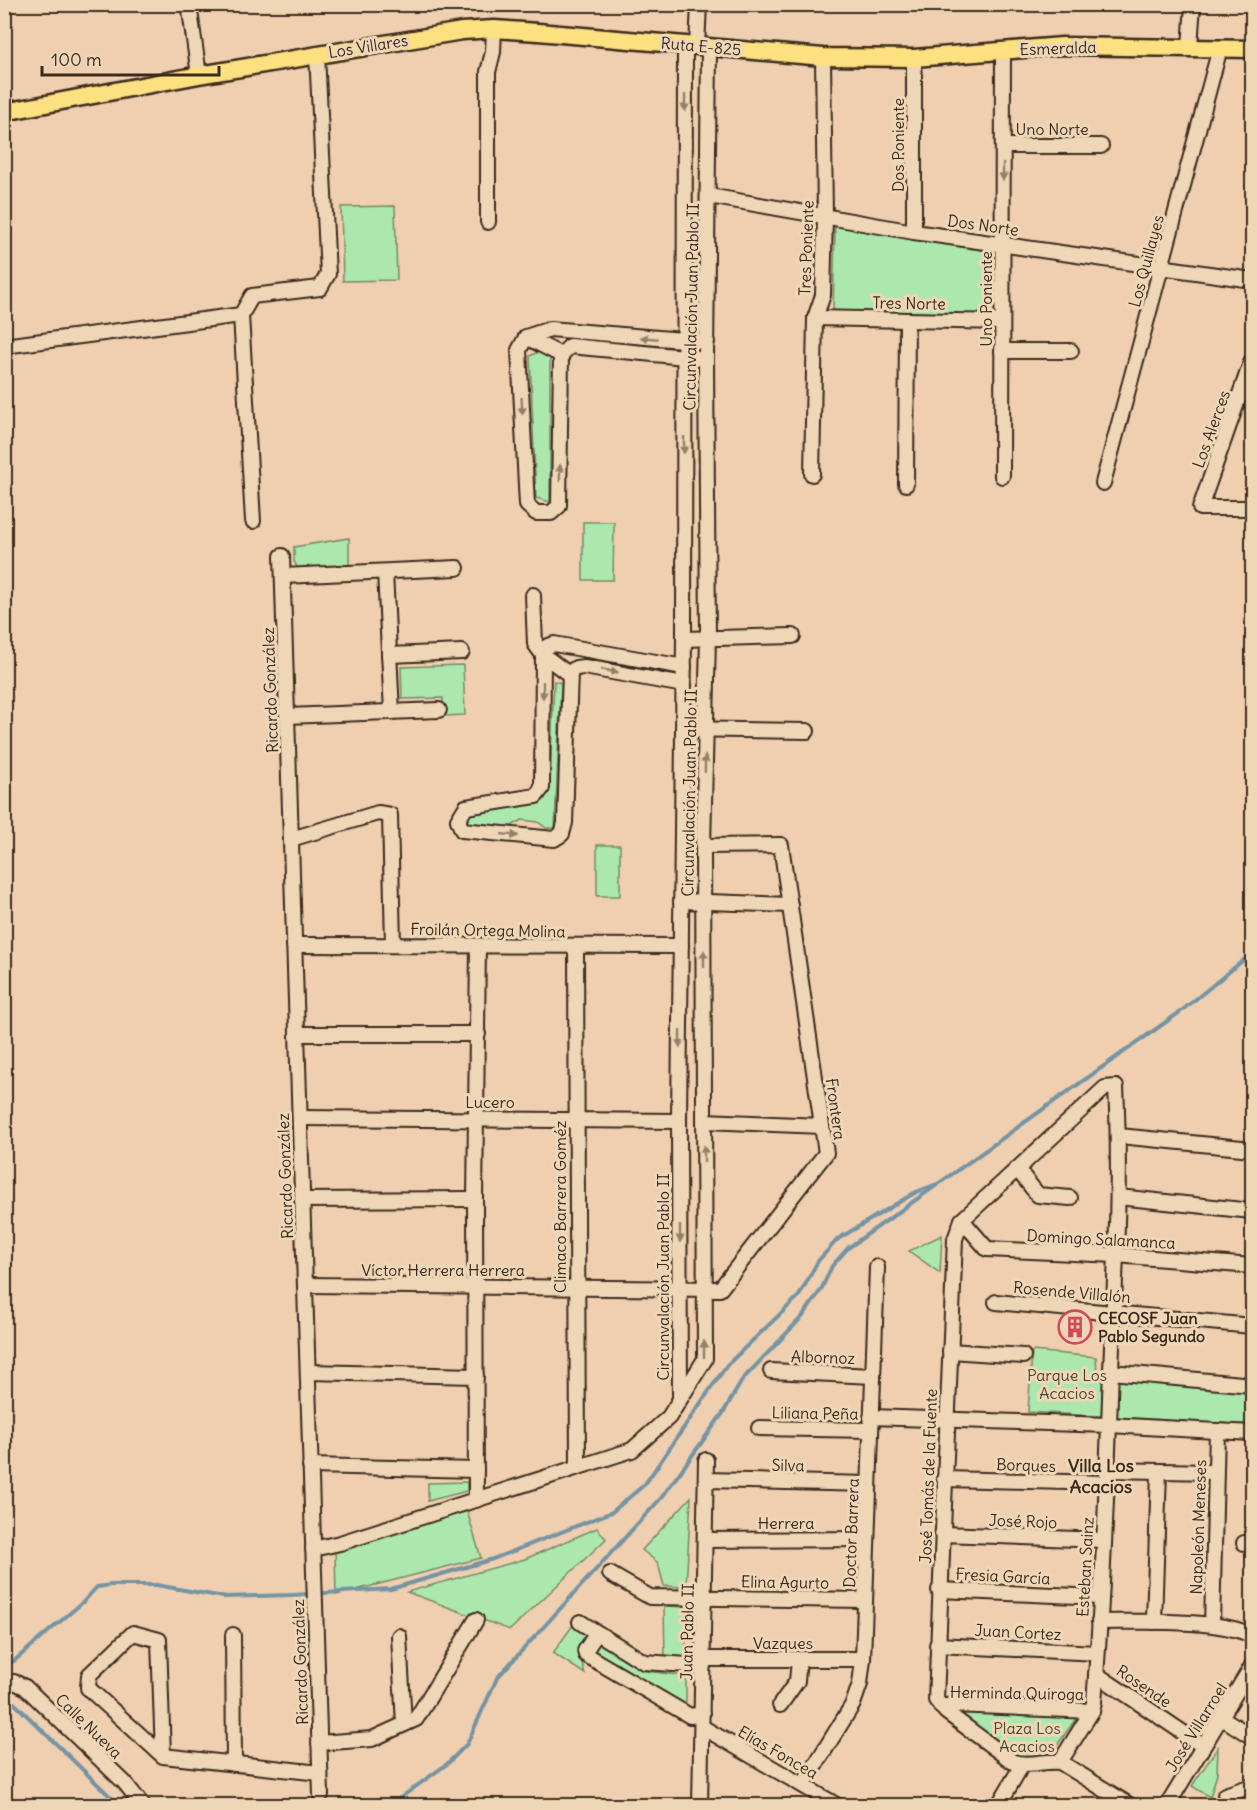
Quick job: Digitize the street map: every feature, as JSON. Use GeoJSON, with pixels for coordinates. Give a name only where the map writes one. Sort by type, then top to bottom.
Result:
{"type":"FeatureCollection","features":[{"type":"Feature","properties":{"kind":"main road","name":"Los Villares"},"geometry":{"type":"LineString","coordinates":[[4,112],[317,54],[462,31],[494,29],[538,32]]}},
{"type":"Feature","properties":{"kind":"main road","name":"Ruta E-825"},"geometry":{"type":"LineString","coordinates":[[538,32],[823,57],[863,58]]}},
{"type":"Feature","properties":{"kind":"main road","name":"Esmeralda"},"geometry":{"type":"LineString","coordinates":[[863,58],[914,58],[1062,46],[1252,49]]}},
{"type":"Feature","properties":{"kind":"street"},"geometry":{"type":"LineString","coordinates":[[189,4],[199,75]]}},
{"type":"Feature","properties":{"kind":"street"},"geometry":{"type":"LineString","coordinates":[[697,46],[699,4]]}},
{"type":"Feature","properties":{"kind":"street"},"geometry":{"type":"LineString","coordinates":[[1190,47],[1192,4]]}},
{"type":"Feature","properties":{"kind":"street"},"geometry":{"type":"LineString","coordinates":[[488,222],[488,72],[493,52],[494,29]]}},
{"type":"Feature","properties":{"kind":"street","name":"Circunvalación Juan Pablo II"},"geometry":{"type":"LineString","coordinates":[[680,1401],[705,1359],[704,846],[708,638],[706,359],[709,196],[697,46]]}},
{"type":"Feature","properties":{"kind":"street","name":"Circunvalación Juan Pablo II"},"geometry":{"type":"LineString","coordinates":[[680,1401],[684,1289],[680,1121],[684,341],[697,46]]}},
{"type":"Feature","properties":{"kind":"street","name":"Los Quillayes"},"geometry":{"type":"LineString","coordinates":[[1103,483],[1220,48]]}},
{"type":"Feature","properties":{"kind":"street","name":"Uno Poniente"},"geometry":{"type":"LineString","coordinates":[[1002,476],[1003,51]]}},
{"type":"Feature","properties":{"kind":"street"},"geometry":{"type":"LineString","coordinates":[[253,521],[241,315],[252,296],[320,288],[328,274],[317,54]]}},
{"type":"Feature","properties":{"kind":"street","name":"Tres Poniente"},"geometry":{"type":"LineString","coordinates":[[812,474],[815,318],[823,295],[825,217],[823,57]]}},
{"type":"Feature","properties":{"kind":"street","name":"Dos Poniente"},"geometry":{"type":"LineString","coordinates":[[914,58],[915,232]]}},
{"type":"Feature","properties":{"kind":"street","name":"Uno Norte"},"geometry":{"type":"LineString","coordinates":[[1003,146],[1101,146]]}},
{"type":"Feature","properties":{"kind":"street","name":"Dos Norte"},"geometry":{"type":"LineString","coordinates":[[709,196],[915,232],[1252,280]]}},
{"type":"Feature","properties":{"kind":"street"},"geometry":{"type":"LineString","coordinates":[[4,346],[241,315]]}},
{"type":"Feature","properties":{"kind":"street","name":"Tres Norte"},"geometry":{"type":"LineString","coordinates":[[815,318],[1002,322]]}},
{"type":"Feature","properties":{"kind":"street"},"geometry":{"type":"LineString","coordinates":[[906,484],[907,320]]}},
{"type":"Feature","properties":{"kind":"street"},"geometry":{"type":"LineString","coordinates":[[706,359],[684,359],[570,346],[561,355],[559,506],[551,513],[536,513],[527,505],[519,350],[526,337],[550,329],[707,342]]}},
{"type":"Feature","properties":{"kind":"street"},"geometry":{"type":"LineString","coordinates":[[526,337],[561,355]]}},
{"type":"Feature","properties":{"kind":"street"},"geometry":{"type":"LineString","coordinates":[[1002,351],[1071,351]]}},
{"type":"Feature","properties":{"kind":"street","name":"Los Alerces"},"geometry":{"type":"LineString","coordinates":[[1252,360],[1200,508],[1252,508]]}},
{"type":"Feature","properties":{"kind":"street","name":"Ricardo González"},"geometry":{"type":"LineString","coordinates":[[282,556],[321,1795]]}},
{"type":"Feature","properties":{"kind":"street"},"geometry":{"type":"LineString","coordinates":[[283,576],[457,568]]}},
{"type":"Feature","properties":{"kind":"street"},"geometry":{"type":"LineString","coordinates":[[385,572],[392,712]]}},
{"type":"Feature","properties":{"kind":"street"},"geometry":{"type":"LineString","coordinates":[[533,595],[535,644],[543,655],[570,675]]}},
{"type":"Feature","properties":{"kind":"street"},"geometry":{"type":"LineString","coordinates":[[684,639],[793,636]]}},
{"type":"Feature","properties":{"kind":"street"},"geometry":{"type":"LineString","coordinates":[[684,667],[554,644],[546,647],[543,655],[542,788],[536,796],[465,807],[458,820],[462,830],[554,839],[560,837],[565,823],[570,672],[576,668],[584,667],[684,685]]}},
{"type":"Feature","properties":{"kind":"street"},"geometry":{"type":"LineString","coordinates":[[389,655],[462,652]]}},
{"type":"Feature","properties":{"kind":"street"},"geometry":{"type":"LineString","coordinates":[[287,716],[438,710]]}},
{"type":"Feature","properties":{"kind":"street"},"geometry":{"type":"LineString","coordinates":[[683,729],[807,730]]}},
{"type":"Feature","properties":{"kind":"street"},"geometry":{"type":"LineString","coordinates":[[291,839],[378,813],[389,813],[392,817],[393,945]]}},
{"type":"Feature","properties":{"kind":"street","name":"Frontera"},"geometry":{"type":"LineString","coordinates":[[684,1289],[720,1289],[826,1153],[782,845],[704,846]]}},
{"type":"Feature","properties":{"kind":"street"},"geometry":{"type":"LineString","coordinates":[[681,901],[790,905]]}},
{"type":"Feature","properties":{"kind":"street","name":"Froilán Ortega Molina"},"geometry":{"type":"LineString","coordinates":[[294,945],[576,948],[681,946]]}},
{"type":"Feature","properties":{"kind":"street"},"geometry":{"type":"LineString","coordinates":[[476,1500],[475,1199],[478,947]]}},
{"type":"Feature","properties":{"kind":"street","name":"Climaco Barrera Goméz"},"geometry":{"type":"LineString","coordinates":[[576,948],[578,1467]]}},
{"type":"Feature","properties":{"kind":"street"},"geometry":{"type":"LineString","coordinates":[[297,1034],[478,1034]]}},
{"type":"Feature","properties":{"kind":"street","name":"Esteban Sainz"},"geometry":{"type":"LineString","coordinates":[[1017,1169],[1105,1088],[1116,1087],[1119,1136],[1118,1197],[1098,1653],[1092,1711],[1060,1762]]}},
{"type":"Feature","properties":{"kind":"street","name":"Lucero"},"geometry":{"type":"LineString","coordinates":[[300,1118],[680,1121]]}},
{"type":"Feature","properties":{"kind":"street"},"geometry":{"type":"LineString","coordinates":[[704,1121],[822,1126]]}},
{"type":"Feature","properties":{"kind":"street"},"geometry":{"type":"LineString","coordinates":[[1119,1136],[1252,1149]]}},
{"type":"Feature","properties":{"kind":"street"},"geometry":{"type":"LineString","coordinates":[[962,1220],[1017,1169],[1038,1196],[1070,1198]]}},
{"type":"Feature","properties":{"kind":"street"},"geometry":{"type":"LineString","coordinates":[[1118,1197],[1252,1211]]}},
{"type":"Feature","properties":{"kind":"street"},"geometry":{"type":"LineString","coordinates":[[302,1200],[475,1199]]}},
{"type":"Feature","properties":{"kind":"street","name":"Domingo Salamanca"},"geometry":{"type":"LineString","coordinates":[[962,1220],[987,1249],[1116,1254],[1252,1266]]}},
{"type":"Feature","properties":{"kind":"street","name":"José Tomás de la Fuente"},"geometry":{"type":"LineString","coordinates":[[941,1707],[936,1700],[939,1590],[955,1239],[962,1220]]}},
{"type":"Feature","properties":{"kind":"street","name":"Doctor Barrera"},"geometry":{"type":"LineString","coordinates":[[803,1785],[853,1704],[860,1684],[863,1659],[877,1267]]}},
{"type":"Feature","properties":{"kind":"street","name":"Víctor Herrera Herrera"},"geometry":{"type":"LineString","coordinates":[[305,1285],[684,1289]]}},
{"type":"Feature","properties":{"kind":"street","name":"Rosende Villalón"},"geometry":{"type":"LineString","coordinates":[[996,1302],[1252,1326]]}},
{"type":"Feature","properties":{"kind":"street"},"geometry":{"type":"LineString","coordinates":[[950,1351],[1023,1356]]}},
{"type":"Feature","properties":{"kind":"street","name":"Albornoz"},"geometry":{"type":"LineString","coordinates":[[771,1371],[873,1376]]}},
{"type":"Feature","properties":{"kind":"street"},"geometry":{"type":"LineString","coordinates":[[308,1372],[476,1376]]}},
{"type":"Feature","properties":{"kind":"street"},"geometry":{"type":"LineString","coordinates":[[1111,1372],[1252,1384]]}},
{"type":"Feature","properties":{"kind":"street"},"geometry":{"type":"LineString","coordinates":[[313,1549],[340,1543],[632,1450],[669,1417],[680,1401]]}},
{"type":"Feature","properties":{"kind":"street","name":"Liliana Peña"},"geometry":{"type":"LineString","coordinates":[[759,1428],[947,1420],[1109,1425],[1252,1433]]}},
{"type":"Feature","properties":{"kind":"street","name":"Napoleón Meneses"},"geometry":{"type":"LineString","coordinates":[[1212,1624],[1217,1431]]}},
{"type":"Feature","properties":{"kind":"street","name":"Juan Pablo II"},"geometry":{"type":"LineString","coordinates":[[700,1806],[706,1460]]}},
{"type":"Feature","properties":{"kind":"street"},"geometry":{"type":"LineString","coordinates":[[310,1466],[476,1470]]}},
{"type":"Feature","properties":{"kind":"street"},"geometry":{"type":"LineString","coordinates":[[1154,1622],[1159,1471]]}},
{"type":"Feature","properties":{"kind":"street","name":"Borques"},"geometry":{"type":"LineString","coordinates":[[944,1479],[1106,1477],[1159,1471],[1215,1472]]}},
{"type":"Feature","properties":{"kind":"street","name":"Silva"},"geometry":{"type":"LineString","coordinates":[[706,1480],[869,1484]]}},
{"type":"Feature","properties":{"kind":"street","name":"José Rojo"},"geometry":{"type":"LineString","coordinates":[[942,1534],[1103,1540]]}},
{"type":"Feature","properties":{"kind":"street","name":"Herrera"},"geometry":{"type":"LineString","coordinates":[[705,1540],[867,1539]]}},
{"type":"Feature","properties":{"kind":"street","name":"Elina Agurto"},"geometry":{"type":"LineString","coordinates":[[610,1575],[651,1597],[865,1600]]}},
{"type":"Feature","properties":{"kind":"street","name":"Fresia García"},"geometry":{"type":"LineString","coordinates":[[939,1590],[1100,1597]]}},
{"type":"Feature","properties":{"kind":"street"},"geometry":{"type":"LineString","coordinates":[[319,1743],[372,1739],[416,1719],[476,1620]]}},
{"type":"Feature","properties":{"kind":"street","name":"Vazques"},"geometry":{"type":"LineString","coordinates":[[580,1622],[644,1662],[863,1659]]}},
{"type":"Feature","properties":{"kind":"street"},"geometry":{"type":"LineString","coordinates":[[1099,1622],[1212,1624],[1244,1630],[1252,1636]]}},
{"type":"Feature","properties":{"kind":"street"},"geometry":{"type":"LineString","coordinates":[[163,1756],[159,1640],[133,1633],[88,1674],[88,1688],[163,1756],[320,1773]]}},
{"type":"Feature","properties":{"kind":"street","name":"Elías Foncea"},"geometry":{"type":"LineString","coordinates":[[597,1633],[585,1651],[586,1654],[690,1716],[702,1720],[838,1806]]}},
{"type":"Feature","properties":{"kind":"street"},"geometry":{"type":"LineString","coordinates":[[233,1635],[234,1764]]}},
{"type":"Feature","properties":{"kind":"street"},"geometry":{"type":"LineString","coordinates":[[399,1636],[404,1724]]}},
{"type":"Feature","properties":{"kind":"street","name":"Juan Cortez"},"geometry":{"type":"LineString","coordinates":[[937,1645],[1098,1653]]}},
{"type":"Feature","properties":{"kind":"street"},"geometry":{"type":"LineString","coordinates":[[780,1705],[797,1681],[799,1660]]}},
{"type":"Feature","properties":{"kind":"street","name":"José Villarroel"},"geometry":{"type":"LineString","coordinates":[[1167,1806],[1251,1671]]}},
{"type":"Feature","properties":{"kind":"street","name":"Rosende"},"geometry":{"type":"LineString","coordinates":[[1096,1674],[1203,1746]]}},
{"type":"Feature","properties":{"kind":"street","name":"Calle Nueva"},"geometry":{"type":"LineString","coordinates":[[4,1682],[14,1682],[25,1688],[124,1783],[143,1806]]}},
{"type":"Feature","properties":{"kind":"street","name":"Herminda Quiroga"},"geometry":{"type":"LineString","coordinates":[[941,1707],[953,1705],[1092,1711]]}},
{"type":"Feature","properties":{"kind":"street"},"geometry":{"type":"LineString","coordinates":[[941,1707],[1013,1762],[1022,1765],[1049,1761],[1060,1762],[1131,1806]]}},
{"type":"Feature","properties":{"kind":"street"},"geometry":{"type":"LineString","coordinates":[[1221,1717],[1252,1737]]}},
{"type":"Feature","properties":{"kind":"street"},"geometry":{"type":"LineString","coordinates":[[998,1806],[1022,1765]]}},
{"type":"Feature","properties":{"kind":"street"},"geometry":{"type":"LineString","coordinates":[[1225,1795],[1252,1786]]}},
{"type":"Feature","properties":{"kind":"green space"},"geometry":{"type":"Polygon","coordinates":[[[395,206],[397,280],[343,281],[341,207],[395,206]]]}},
{"type":"Feature","properties":{"kind":"green space"},"geometry":{"type":"Polygon","coordinates":[[[835,226],[999,253],[998,319],[833,315],[835,226]]]}},
{"type":"Feature","properties":{"kind":"green space"},"geometry":{"type":"Polygon","coordinates":[[[540,351],[550,351],[550,502],[536,498],[530,356],[540,351]]]}},
{"type":"Feature","properties":{"kind":"green space"},"geometry":{"type":"Polygon","coordinates":[[[583,522],[614,522],[613,580],[583,580],[583,522]]]}},
{"type":"Feature","properties":{"kind":"green space"},"geometry":{"type":"Polygon","coordinates":[[[349,538],[349,567],[298,569],[294,561],[294,547],[349,538]]]}},
{"type":"Feature","properties":{"kind":"green space"},"geometry":{"type":"Polygon","coordinates":[[[463,665],[465,715],[444,716],[443,698],[402,699],[401,667],[463,665]]]}},
{"type":"Feature","properties":{"kind":"green space"},"geometry":{"type":"Polygon","coordinates":[[[554,681],[561,683],[555,828],[546,828],[538,822],[522,820],[510,827],[467,825],[464,820],[469,813],[547,792],[550,781],[554,681]]]}},
{"type":"Feature","properties":{"kind":"green space"},"geometry":{"type":"Polygon","coordinates":[[[597,845],[620,845],[620,896],[597,896],[597,845]]]}},
{"type":"Feature","properties":{"kind":"green space"},"geometry":{"type":"Polygon","coordinates":[[[942,1235],[940,1273],[909,1251],[942,1235]]]}},
{"type":"Feature","properties":{"kind":"green space","name":"Parque Los Acacios"},"geometry":{"type":"Polygon","coordinates":[[[1032,1351],[1096,1357],[1097,1372],[1252,1388],[1252,1425],[1028,1412],[1032,1351]]]}},
{"type":"Feature","properties":{"kind":"green space"},"geometry":{"type":"Polygon","coordinates":[[[467,1482],[467,1491],[428,1501],[428,1483],[467,1482]]]}},
{"type":"Feature","properties":{"kind":"green space"},"geometry":{"type":"Polygon","coordinates":[[[691,1497],[686,1587],[664,1586],[658,1563],[642,1550],[691,1497]]]}},
{"type":"Feature","properties":{"kind":"green space"},"geometry":{"type":"Polygon","coordinates":[[[467,1511],[481,1558],[336,1595],[335,1550],[467,1511]]]}},
{"type":"Feature","properties":{"kind":"green space"},"geometry":{"type":"Polygon","coordinates":[[[597,1528],[606,1539],[510,1630],[407,1592],[525,1559],[597,1528]]]}},
{"type":"Feature","properties":{"kind":"green space"},"geometry":{"type":"Polygon","coordinates":[[[664,1606],[686,1607],[686,1659],[665,1658],[664,1606]]]}},
{"type":"Feature","properties":{"kind":"green space"},"geometry":{"type":"Polygon","coordinates":[[[573,1625],[590,1635],[579,1652],[585,1674],[553,1653],[573,1625]]]}},
{"type":"Feature","properties":{"kind":"green space"},"geometry":{"type":"Polygon","coordinates":[[[600,1642],[645,1671],[686,1676],[686,1707],[593,1654],[600,1642]]]}},
{"type":"Feature","properties":{"kind":"green space","name":"Plaza Los Acacios"},"geometry":{"type":"Polygon","coordinates":[[[955,1711],[1077,1717],[1051,1754],[1023,1761],[955,1711]]]}},
{"type":"Feature","properties":{"kind":"green space"},"geometry":{"type":"Polygon","coordinates":[[[1218,1747],[1217,1774],[1210,1797],[1192,1786],[1218,1747]]]}},
{"type":"Feature","properties":{"kind":"waterway"},"geometry":{"type":"LineString","coordinates":[[393,1806],[400,1798],[447,1764],[467,1744],[497,1678],[662,1497],[723,1413],[743,1379],[803,1316],[821,1290],[832,1266],[848,1248],[1180,1012],[1252,953]]}},
{"type":"Feature","properties":{"kind":"waterway"},"geometry":{"type":"LineString","coordinates":[[4,1665],[14,1661],[83,1602],[97,1587],[156,1585],[224,1597],[391,1589],[493,1559],[612,1512],[645,1484],[727,1365],[799,1296],[818,1261],[838,1239],[916,1192],[937,1184]]}},
{"type":"Feature","properties":{"kind":"waterway"},"geometry":{"type":"LineString","coordinates":[[14,1703],[120,1806]]}},
{"type":"Feature","properties":{"kind":"place","name":"CECOSF Juan Pablo Segundo"},"geometry":{"type":"Point","coordinates":[1075,1327]}},
{"type":"Feature","properties":{"kind":"district","name":"Villa Los Acacios"},"geometry":{"type":"Point","coordinates":[1101,1476]}}]}
